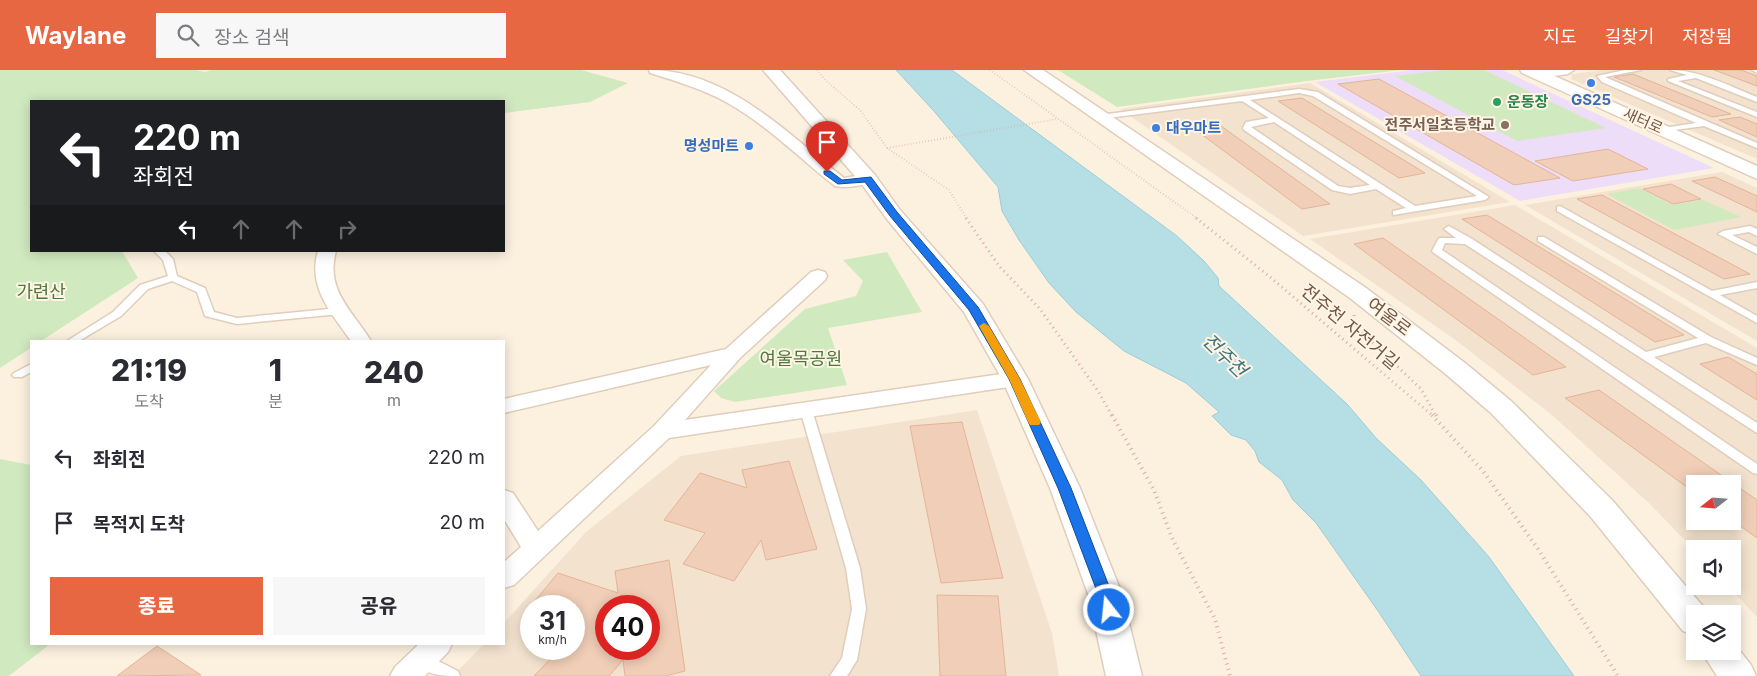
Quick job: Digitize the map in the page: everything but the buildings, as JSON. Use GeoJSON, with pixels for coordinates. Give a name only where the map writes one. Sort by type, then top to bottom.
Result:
{"type":"FeatureCollection","features":[{"type":"Feature","properties":{"kind":"street"},"geometry":{"type":"LineString","coordinates":[[655,70],[706,87],[732,99],[779,132],[841,183],[868,179]]}},
{"type":"Feature","properties":{"kind":"street"},"geometry":{"type":"LineString","coordinates":[[771,70],[868,179],[894,214],[974,309],[1015,379],[1065,488],[1102,585],[1124,676]]}},
{"type":"Feature","properties":{"kind":"street","name":"여울로"},"geometry":{"type":"LineString","coordinates":[[1032,70],[1358,294],[1456,369],[1501,407],[1601,508],[1686,611]]}},
{"type":"Feature","properties":{"kind":"street"},"geometry":{"type":"LineString","coordinates":[[1533,72],[1568,70]]}},
{"type":"Feature","properties":{"kind":"street","name":"새터로"},"geometry":{"type":"LineString","coordinates":[[1533,72],[1757,173]]}},
{"type":"Feature","properties":{"kind":"street"},"geometry":{"type":"LineString","coordinates":[[327,252],[324,259],[324,285],[360,340]]}},
{"type":"Feature","properties":{"kind":"street"},"geometry":{"type":"LineString","coordinates":[[505,577],[662,431],[733,354],[818,276]]}},
{"type":"Feature","properties":{"kind":"street"},"geometry":{"type":"LineString","coordinates":[[505,406],[733,354]]}},
{"type":"Feature","properties":{"kind":"street"},"geometry":{"type":"LineString","coordinates":[[662,431],[1015,379]]}},
{"type":"Feature","properties":{"kind":"street"},"geometry":{"type":"LineString","coordinates":[[505,501],[535,548]]}},
{"type":"Feature","properties":{"kind":"street"},"geometry":{"type":"LineString","coordinates":[[1726,660],[1738,676]]}},
{"type":"Feature","properties":{"kind":"lane"},"geometry":{"type":"LineString","coordinates":[[1638,70],[1600,76],[1604,81],[1757,146]]}},
{"type":"Feature","properties":{"kind":"lane"},"geometry":{"type":"LineString","coordinates":[[1673,70],[1697,76],[1757,100]]}},
{"type":"Feature","properties":{"kind":"lane"},"geometry":{"type":"LineString","coordinates":[[1697,76],[1670,80],[1757,115]]}},
{"type":"Feature","properties":{"kind":"lane"},"geometry":{"type":"LineString","coordinates":[[1100,117],[1299,91],[1316,94],[1485,197],[1396,213]]}},
{"type":"Feature","properties":{"kind":"lane"},"geometry":{"type":"LineString","coordinates":[[1242,98],[1413,209]]}},
{"type":"Feature","properties":{"kind":"lane"},"geometry":{"type":"LineString","coordinates":[[1277,120],[1249,124],[1247,128],[1335,188],[1350,191],[1378,186]]}},
{"type":"Feature","properties":{"kind":"lane"},"geometry":{"type":"LineString","coordinates":[[1663,130],[1704,124]]}},
{"type":"Feature","properties":{"kind":"lane"},"geometry":{"type":"LineString","coordinates":[[1560,209],[1757,320]]}},
{"type":"Feature","properties":{"kind":"lane"},"geometry":{"type":"LineString","coordinates":[[1449,229],[1469,240],[1757,429]]}},
{"type":"Feature","properties":{"kind":"lane"},"geometry":{"type":"LineString","coordinates":[[1757,233],[1750,229],[1723,234],[1757,251]]}},
{"type":"Feature","properties":{"kind":"lane"},"geometry":{"type":"LineString","coordinates":[[1541,239],[1707,339],[1757,362]]}},
{"type":"Feature","properties":{"kind":"lane"},"geometry":{"type":"LineString","coordinates":[[1469,240],[1442,240],[1437,251],[1757,470]]}},
{"type":"Feature","properties":{"kind":"lane"},"geometry":{"type":"LineString","coordinates":[[160,252],[168,259],[173,278]]}},
{"type":"Feature","properties":{"kind":"lane"},"geometry":{"type":"LineString","coordinates":[[74,340],[117,314],[144,287],[173,278],[201,290],[209,314],[237,321],[340,311]]}},
{"type":"Feature","properties":{"kind":"lane"},"geometry":{"type":"LineString","coordinates":[[1711,294],[1757,285]]}},
{"type":"Feature","properties":{"kind":"lane"},"geometry":{"type":"LineString","coordinates":[[1644,356],[1707,339]]}},
{"type":"Feature","properties":{"kind":"lane"},"geometry":{"type":"LineString","coordinates":[[18,375],[30,368]]}},
{"type":"Feature","properties":{"kind":"lane"},"geometry":{"type":"LineString","coordinates":[[806,410],[853,568],[859,609],[848,660],[838,676]]}},
{"type":"Feature","properties":{"kind":"lane"},"geometry":{"type":"LineString","coordinates":[[421,660],[452,676]]}},
{"type":"Feature","properties":{"kind":"path"},"geometry":{"type":"LineString","coordinates":[[817,70],[826,81],[860,110],[887,148],[949,190],[980,240],[1005,272],[1040,309],[1098,391],[1154,490],[1172,538],[1215,619],[1230,676]]}},
{"type":"Feature","properties":{"kind":"path","name":"전주천 자전거길"},"geometry":{"type":"LineString","coordinates":[[990,70],[1200,221],[1270,277],[1439,422],[1483,471],[1538,549],[1618,676]]}},
{"type":"Feature","properties":{"kind":"path"},"geometry":{"type":"LineString","coordinates":[[887,148],[1058,119]]}},
{"type":"Feature","properties":{"kind":"path"},"geometry":{"type":"LineString","coordinates":[[1353,307],[1355,326],[1421,389],[1439,422]]}},
{"type":"Feature","properties":{"kind":"shaded area","name":"전주서일초등학교"},"geometry":{"type":"Polygon","coordinates":[[[1413,70],[1502,70],[1714,168],[1520,201],[1315,82],[1413,70]]]}},
{"type":"Feature","properties":{"kind":"shaded area"},"geometry":{"type":"Polygon","coordinates":[[[1603,70],[1757,70],[1757,159],[1571,79],[1572,74],[1603,70]]]}},
{"type":"Feature","properties":{"kind":"shaded area"},"geometry":{"type":"Polygon","coordinates":[[[1310,83],[1510,202],[1303,236],[1120,109],[1310,83]]]}},
{"type":"Feature","properties":{"kind":"shaded area"},"geometry":{"type":"Polygon","coordinates":[[[1722,172],[1757,188],[1757,341],[1525,205],[1722,172]]]}},
{"type":"Feature","properties":{"kind":"shaded area"},"geometry":{"type":"Polygon","coordinates":[[[1515,205],[1757,348],[1757,617],[1736,595],[1741,595],[1741,540],[1686,540],[1686,542],[1651,505],[1553,416],[1457,341],[1310,239],[1515,205]]]}},
{"type":"Feature","properties":{"kind":"shaded area"},"geometry":{"type":"Polygon","coordinates":[[[977,410],[1052,633],[1059,676],[453,676],[483,645],[505,645],[505,622],[520,605],[520,660],[585,660],[585,595],[529,595],[586,532],[681,456],[977,410]]]}},
{"type":"Feature","properties":{"kind":"green space","name":"가련산"},"geometry":{"type":"Polygon","coordinates":[[[0,70],[196,70],[205,72],[211,70],[581,70],[628,83],[590,102],[505,113],[505,100],[30,100],[30,252],[123,252],[138,278],[43,340],[30,340],[30,349],[0,368],[0,70]]]}},
{"type":"Feature","properties":{"kind":"green space"},"geometry":{"type":"Polygon","coordinates":[[[1058,70],[1401,70],[1117,107],[1058,70]]]}},
{"type":"Feature","properties":{"kind":"green space","name":"운동장"},"geometry":{"type":"Polygon","coordinates":[[[1445,70],[1484,70],[1606,128],[1517,141],[1395,76],[1445,70]]]}},
{"type":"Feature","properties":{"kind":"green space"},"geometry":{"type":"Polygon","coordinates":[[[1640,188],[1672,205],[1703,200],[1741,217],[1674,230],[1607,194],[1640,188]]]}},
{"type":"Feature","properties":{"kind":"green space","name":"여울목공원"},"geometry":{"type":"Polygon","coordinates":[[[887,252],[922,312],[828,328],[847,385],[735,402],[721,398],[714,391],[805,309],[856,296],[863,281],[843,260],[887,252]]]}},
{"type":"Feature","properties":{"kind":"green space"},"geometry":{"type":"Polygon","coordinates":[[[0,459],[30,465],[30,645],[49,645],[9,676],[0,676],[0,459]]]}},
{"type":"Feature","properties":{"kind":"water","name":"전주천"},"geometry":{"type":"Polygon","coordinates":[[[896,70],[952,70],[1177,236],[1204,261],[1218,278],[1219,286],[1347,404],[1376,438],[1421,480],[1489,557],[1574,676],[1421,676],[1316,523],[1293,500],[1282,480],[1259,462],[1255,451],[1246,440],[1231,435],[1212,416],[1219,412],[1186,383],[1124,351],[1076,312],[1049,283],[1019,240],[1002,211],[998,187],[933,110],[896,70]]]}},
{"type":"Feature","properties":{"kind":"slow traffic"},"geometry":{"type":"LineString","coordinates":[[984,326],[1015,379],[1035,422]]}},
{"type":"Feature","properties":{"kind":"place","name":"GS25"},"geometry":{"type":"Point","coordinates":[1591,83]}},
{"type":"Feature","properties":{"kind":"place","name":"운동장"},"geometry":{"type":"Point","coordinates":[1497,102]}},
{"type":"Feature","properties":{"kind":"place","name":"전주서일초등학교"},"geometry":{"type":"Point","coordinates":[1505,125]}},
{"type":"Feature","properties":{"kind":"place","name":"대우마트"},"geometry":{"type":"Point","coordinates":[1156,128]}},
{"type":"Feature","properties":{"kind":"place","name":"명성마트"},"geometry":{"type":"Point","coordinates":[749,146]}},
{"type":"Feature","properties":{"kind":"route"},"geometry":{"type":"LineString","coordinates":[[827,172],[841,183],[868,179],[894,214],[974,309],[1015,379],[1065,488],[1105,594],[1109,610]]}}]}
